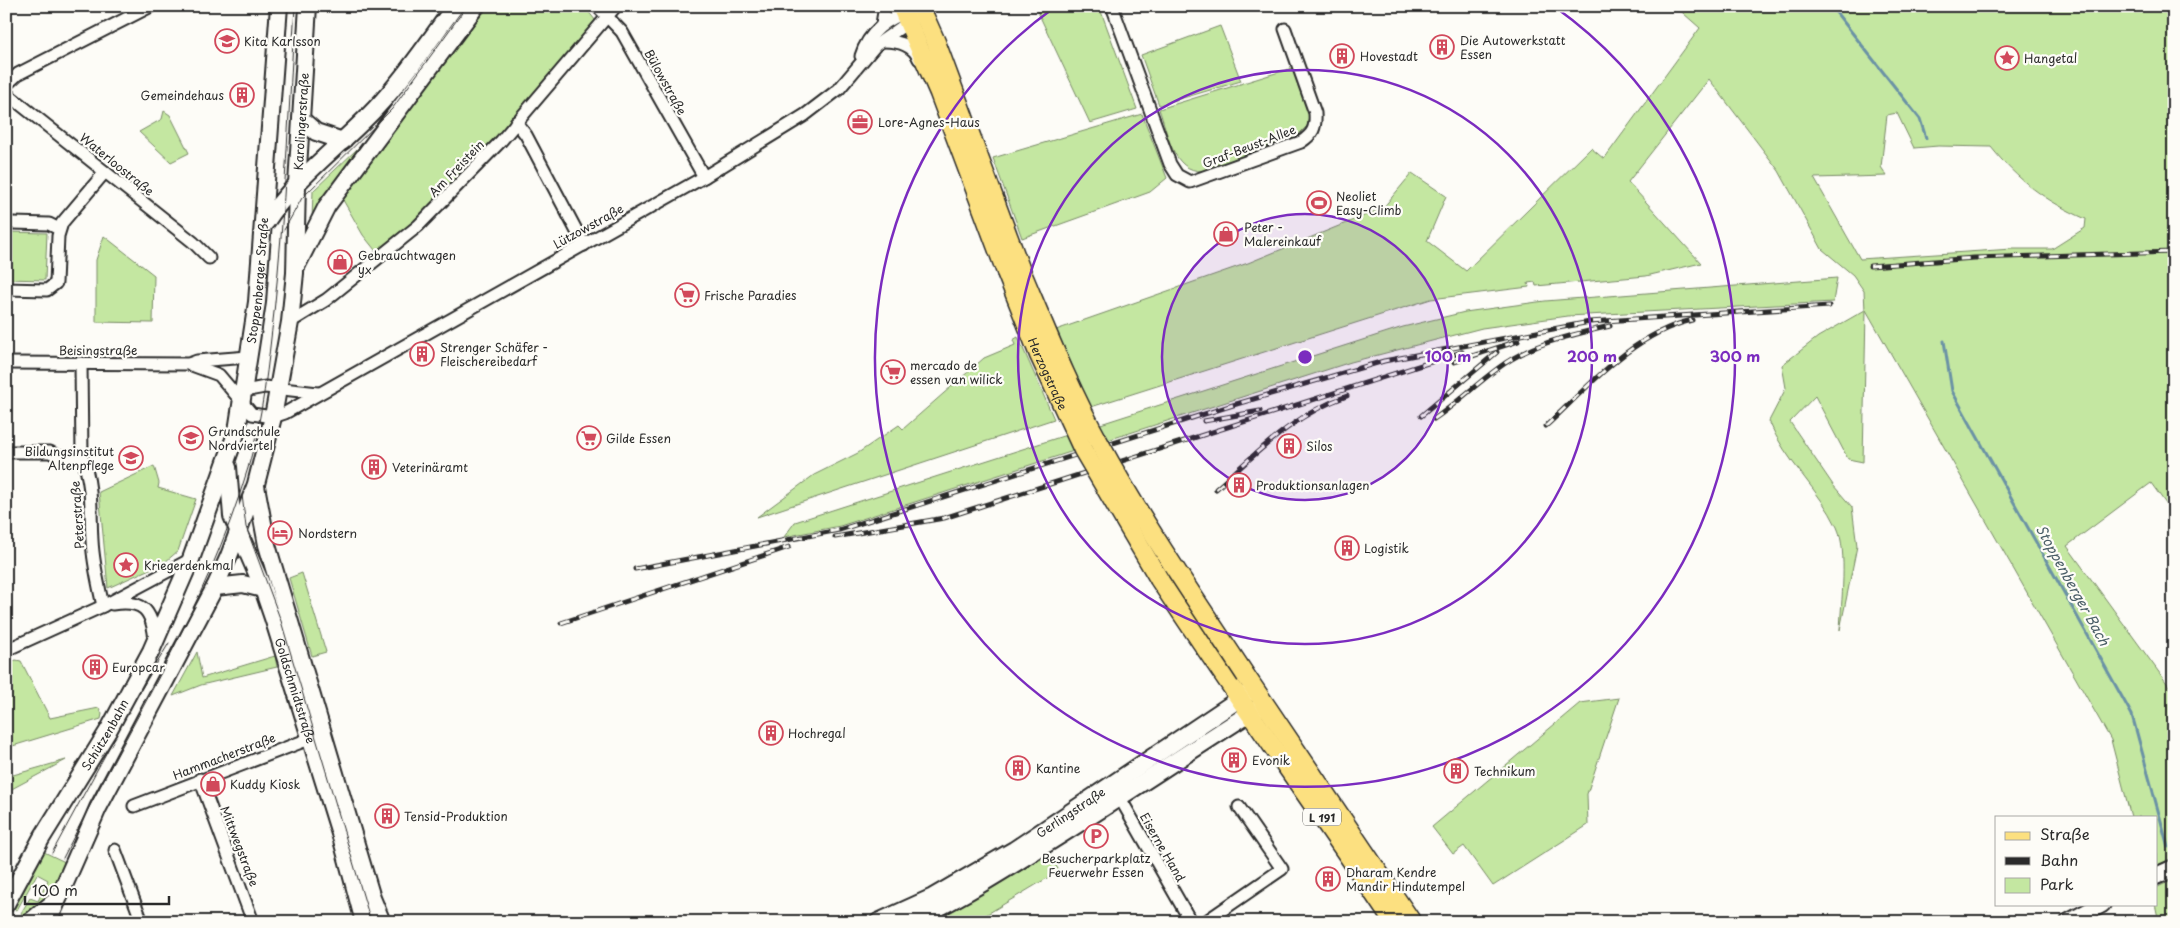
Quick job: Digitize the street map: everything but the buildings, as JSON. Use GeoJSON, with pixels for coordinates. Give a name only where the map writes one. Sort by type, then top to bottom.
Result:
{"type":"FeatureCollection","features":[{"type":"Feature","properties":{"kind":"main road"},"geometry":{"type":"LineString","coordinates":[[265,224],[279,6]]}},
{"type":"Feature","properties":{"kind":"main road","name":"Karolingerstraße"},"geometry":{"type":"LineString","coordinates":[[295,269],[297,184],[308,6]]}},
{"type":"Feature","properties":{"kind":"main road","name":"Stoppenberger Straße"},"geometry":{"type":"LineString","coordinates":[[191,559],[228,460],[243,398],[257,302],[265,224],[278,203],[397,84],[455,6]]}},
{"type":"Feature","properties":{"kind":"main road"},"geometry":{"type":"LineString","coordinates":[[48,922],[98,808],[215,588],[238,532],[256,484],[273,417],[290,322],[295,269],[327,206],[476,6]]}},
{"type":"Feature","properties":{"kind":"main road","name":"Herzogstraße"},"geometry":{"type":"LineString","coordinates":[[912,11],[939,93],[1013,270],[1099,443],[1148,527],[1251,682],[1252,705]]}},
{"type":"Feature","properties":{"kind":"main road","name":"Herzogstraße"},"geometry":{"type":"LineString","coordinates":[[912,11],[936,42],[1013,270],[1061,404],[1096,473],[1159,579],[1228,684],[1252,705]]}},
{"type":"Feature","properties":{"kind":"main road"},"geometry":{"type":"LineString","coordinates":[[301,119],[316,132],[342,141]]}},
{"type":"Feature","properties":{"kind":"main road","name":"Goldschmidtstraße"},"geometry":{"type":"LineString","coordinates":[[228,460],[230,509],[263,589],[382,922]]}},
{"type":"Feature","properties":{"kind":"main road","name":"Goldschmidtstraße"},"geometry":{"type":"LineString","coordinates":[[256,484],[267,545],[364,922]]}},
{"type":"Feature","properties":{"kind":"main road","name":"Schützenbahn"},"geometry":{"type":"LineString","coordinates":[[6,904],[13,880],[108,731],[155,642],[191,559]]}},
{"type":"Feature","properties":{"kind":"main road"},"geometry":{"type":"LineString","coordinates":[[215,588],[243,584],[263,589]]}},
{"type":"Feature","properties":{"kind":"main road","name":"Gerlingstraße"},"geometry":{"type":"LineString","coordinates":[[910,922],[938,909],[980,885],[1116,792],[1252,705]]}},
{"type":"Feature","properties":{"kind":"main road","name":"L 191"},"geometry":{"type":"LineString","coordinates":[[1252,705],[1393,922]]}},
{"type":"Feature","properties":{"kind":"main road","name":"L 191"},"geometry":{"type":"LineString","coordinates":[[1252,705],[1412,922]]}},
{"type":"Feature","properties":{"kind":"main road","name":"Gerlingstraße"},"geometry":{"type":"LineString","coordinates":[[878,922],[933,897],[1116,792]]}},
{"type":"Feature","properties":{"kind":"main road"},"geometry":{"type":"LineString","coordinates":[[2158,875],[2174,868]]}},
{"type":"Feature","properties":{"kind":"main road"},"geometry":{"type":"LineString","coordinates":[[30,922],[57,899]]}},
{"type":"Feature","properties":{"kind":"main road"},"geometry":{"type":"LineString","coordinates":[[2069,922],[2098,906]]}},
{"type":"Feature","properties":{"kind":"street"},"geometry":{"type":"LineString","coordinates":[[6,85],[18,74],[151,6]]}},
{"type":"Feature","properties":{"kind":"street","name":"Bülowstraße"},"geometry":{"type":"LineString","coordinates":[[597,6],[622,32],[704,177]]}},
{"type":"Feature","properties":{"kind":"street","name":"Am Freistein"},"geometry":{"type":"LineString","coordinates":[[290,322],[326,300],[418,226],[516,122],[616,6]]}},
{"type":"Feature","properties":{"kind":"street","name":"Lützowstraße"},"geometry":{"type":"LineString","coordinates":[[882,24],[885,6]]}},
{"type":"Feature","properties":{"kind":"street","name":"Graf-Beust-Allee"},"geometry":{"type":"LineString","coordinates":[[1112,6],[1170,164],[1177,176],[1190,182],[1301,142],[1311,135],[1316,124],[1315,113],[1285,29]]}},
{"type":"Feature","properties":{"kind":"street","name":"Lützowstraße"},"geometry":{"type":"LineString","coordinates":[[859,65],[864,47],[882,24],[912,11]]}},
{"type":"Feature","properties":{"kind":"street","name":"Lützowstraße"},"geometry":{"type":"LineString","coordinates":[[273,417],[286,413],[318,393],[704,177],[821,104],[839,90],[876,45],[883,41],[912,11]]}},
{"type":"Feature","properties":{"kind":"street"},"geometry":{"type":"LineString","coordinates":[[883,41],[898,42],[913,50],[917,55],[928,84],[939,93]]}},
{"type":"Feature","properties":{"kind":"street","name":"Waterloostraße"},"geometry":{"type":"LineString","coordinates":[[6,93],[193,242],[209,258]]}},
{"type":"Feature","properties":{"kind":"street"},"geometry":{"type":"LineString","coordinates":[[516,122],[526,135],[584,245]]}},
{"type":"Feature","properties":{"kind":"street"},"geometry":{"type":"LineString","coordinates":[[6,289],[48,290],[53,287],[56,283],[60,229],[105,172]]}},
{"type":"Feature","properties":{"kind":"street"},"geometry":{"type":"LineString","coordinates":[[13,223],[49,224],[60,229]]}},
{"type":"Feature","properties":{"kind":"street","name":"Beisingstraße"},"geometry":{"type":"LineString","coordinates":[[189,364],[197,361],[248,357]]}},
{"type":"Feature","properties":{"kind":"street","name":"Beisingstraße"},"geometry":{"type":"LineString","coordinates":[[6,363],[189,364],[218,375],[243,398]]}},
{"type":"Feature","properties":{"kind":"street","name":"Peterstraße"},"geometry":{"type":"LineString","coordinates":[[81,363],[82,457],[87,469],[92,499],[92,551],[103,606]]}},
{"type":"Feature","properties":{"kind":"street"},"geometry":{"type":"LineString","coordinates":[[273,417],[256,416],[243,398],[265,387],[318,393]]}},
{"type":"Feature","properties":{"kind":"street"},"geometry":{"type":"LineString","coordinates":[[6,454],[10,452],[50,452],[59,457],[82,457]]}},
{"type":"Feature","properties":{"kind":"street"},"geometry":{"type":"LineString","coordinates":[[6,650],[103,606],[191,559]]}},
{"type":"Feature","properties":{"kind":"street"},"geometry":{"type":"LineString","coordinates":[[103,606],[127,602],[140,605],[150,615],[155,642]]}},
{"type":"Feature","properties":{"kind":"street","name":"Hammacherstraße"},"geometry":{"type":"LineString","coordinates":[[134,806],[200,779],[317,736]]}},
{"type":"Feature","properties":{"kind":"street","name":"Mittwegstraße"},"geometry":{"type":"LineString","coordinates":[[200,779],[253,922]]}},
{"type":"Feature","properties":{"kind":"street","name":"Eiserne Hand"},"geometry":{"type":"LineString","coordinates":[[1116,792],[1190,922]]}},
{"type":"Feature","properties":{"kind":"street"},"geometry":{"type":"LineString","coordinates":[[1205,922],[1282,869],[1239,807]]}},
{"type":"Feature","properties":{"kind":"street"},"geometry":{"type":"LineString","coordinates":[[115,850],[142,922]]}},
{"type":"Feature","properties":{"kind":"green space"},"geometry":{"type":"Polygon","coordinates":[[[489,6],[584,6],[599,25],[500,141],[379,255],[363,235],[339,193],[489,6]]]}},
{"type":"Feature","properties":{"kind":"green space"},"geometry":{"type":"Polygon","coordinates":[[[1035,6],[1099,6],[1137,109],[1090,123],[1035,6]]]}},
{"type":"Feature","properties":{"kind":"green space"},"geometry":{"type":"Polygon","coordinates":[[[1675,6],[2174,6],[2174,515],[2151,483],[2067,546],[2174,693],[2174,858],[2158,865],[2158,816],[2131,816],[2111,740],[1866,310],[1863,462],[1848,459],[1815,396],[1790,422],[1833,485],[1852,507],[1857,546],[1840,630],[1843,563],[1837,527],[1830,513],[1784,449],[1769,421],[1786,388],[1782,365],[1818,337],[1865,310],[1864,291],[1853,275],[1822,249],[1779,171],[1709,79],[1628,182],[1701,263],[1646,276],[1536,286],[1535,282],[1528,283],[1529,287],[1431,299],[1091,407],[1056,330],[1248,263],[1383,208],[1412,173],[1446,196],[1427,241],[1466,271],[1591,148],[1604,159],[1700,28],[1675,6]],[[1897,113],[1887,115],[1881,167],[1887,176],[1814,178],[1860,259],[2012,249],[2052,249],[2085,228],[2086,219],[2058,205],[2022,180],[1991,147],[1938,146],[1914,148],[1897,113]]]}},
{"type":"Feature","properties":{"kind":"green space"},"geometry":{"type":"Polygon","coordinates":[[[1220,26],[1241,81],[1159,105],[1141,55],[1220,26]]]}},
{"type":"Feature","properties":{"kind":"green space"},"geometry":{"type":"Polygon","coordinates":[[[1292,68],[1310,114],[1307,126],[1298,135],[1203,171],[1193,170],[1184,165],[1178,158],[1169,139],[1159,109],[1292,68]]]}},
{"type":"Feature","properties":{"kind":"green space"},"geometry":{"type":"Polygon","coordinates":[[[164,111],[170,115],[189,153],[171,162],[139,132],[162,119],[164,111]]]}},
{"type":"Feature","properties":{"kind":"green space"},"geometry":{"type":"Polygon","coordinates":[[[1142,114],[1167,178],[1150,192],[1022,238],[993,158],[1142,114]]]}},
{"type":"Feature","properties":{"kind":"green space"},"geometry":{"type":"Polygon","coordinates":[[[379,128],[312,220],[313,191],[379,128]]]}},
{"type":"Feature","properties":{"kind":"green space"},"geometry":{"type":"Polygon","coordinates":[[[6,232],[47,233],[45,280],[6,279],[6,232]]]}},
{"type":"Feature","properties":{"kind":"green space"},"geometry":{"type":"Polygon","coordinates":[[[104,236],[154,275],[153,323],[96,322],[96,260],[104,236]]]}},
{"type":"Feature","properties":{"kind":"green space"},"geometry":{"type":"Polygon","coordinates":[[[1837,278],[1833,302],[1568,316],[1482,328],[1351,362],[840,526],[784,537],[795,522],[1403,327],[1465,312],[1545,301],[1837,278]]]}},
{"type":"Feature","properties":{"kind":"green space"},"geometry":{"type":"Polygon","coordinates":[[[1018,337],[1054,419],[757,517],[814,475],[858,453],[899,425],[903,429],[984,358],[1015,345],[1013,340],[1018,337]]]}},
{"type":"Feature","properties":{"kind":"green space"},"geometry":{"type":"Polygon","coordinates":[[[154,466],[159,483],[158,488],[196,499],[178,551],[165,562],[108,588],[99,492],[154,466]]]}},
{"type":"Feature","properties":{"kind":"green space"},"geometry":{"type":"Polygon","coordinates":[[[302,573],[326,652],[312,656],[289,578],[302,573]]]}},
{"type":"Feature","properties":{"kind":"green space"},"geometry":{"type":"Polygon","coordinates":[[[197,652],[202,678],[275,656],[277,667],[201,685],[173,696],[197,652]]]}},
{"type":"Feature","properties":{"kind":"green space"},"geometry":{"type":"Polygon","coordinates":[[[16,660],[21,661],[50,718],[99,708],[102,714],[101,719],[6,748],[6,664],[16,660]]]}},
{"type":"Feature","properties":{"kind":"green space"},"geometry":{"type":"Polygon","coordinates":[[[1619,698],[1587,794],[1588,825],[1493,886],[1464,846],[1453,854],[1432,827],[1580,703],[1619,698]]]}},
{"type":"Feature","properties":{"kind":"green space"},"geometry":{"type":"Polygon","coordinates":[[[66,760],[6,792],[6,777],[66,760]]]}},
{"type":"Feature","properties":{"kind":"green space"},"geometry":{"type":"Polygon","coordinates":[[[44,852],[67,863],[50,894],[25,918],[21,913],[30,898],[38,901],[48,880],[37,874],[17,910],[11,909],[44,852]]]}},
{"type":"Feature","properties":{"kind":"green space"},"geometry":{"type":"Polygon","coordinates":[[[1050,854],[1059,871],[974,922],[932,922],[1050,854]]]}},
{"type":"Feature","properties":{"kind":"green space"},"geometry":{"type":"Polygon","coordinates":[[[2174,879],[2174,922],[2159,922],[2155,906],[2158,906],[2158,887],[2174,879]]]}},
{"type":"Feature","properties":{"kind":"waterway","name":"Stoppenberger Bach"},"geometry":{"type":"LineString","coordinates":[[1831,6],[1920,119],[1926,138]]}},
{"type":"Feature","properties":{"kind":"waterway","name":"Stoppenberger Bach"},"geometry":{"type":"LineString","coordinates":[[1944,341],[1952,391],[2132,715],[2168,847]]}},
{"type":"Feature","properties":{"kind":"tram line"},"geometry":{"type":"LineString","coordinates":[[63,858],[188,618],[211,569],[231,519],[248,468],[261,410],[278,274],[295,6]]}},
{"type":"Feature","properties":{"kind":"tram line"},"geometry":{"type":"LineString","coordinates":[[284,230],[302,198],[392,109],[467,6]]}},
{"type":"Feature","properties":{"kind":"tram line"},"geometry":{"type":"LineString","coordinates":[[242,495],[246,527],[281,621],[371,922]]}},
{"type":"Feature","properties":{"kind":"tram line"},"geometry":{"type":"LineString","coordinates":[[52,853],[136,698],[169,643]]}},
{"type":"Feature","properties":{"kind":"railway"},"geometry":{"type":"LineString","coordinates":[[1870,266],[1974,258],[2174,252]]}},
{"type":"Feature","properties":{"kind":"railway"},"geometry":{"type":"LineString","coordinates":[[635,569],[839,530],[1233,405],[1384,361],[1590,322],[1829,306]]}},
{"type":"Feature","properties":{"kind":"railway"},"geometry":{"type":"LineString","coordinates":[[1546,426],[1613,363],[1631,349],[1671,327],[1692,320]]}},
{"type":"Feature","properties":{"kind":"railway"},"geometry":{"type":"LineString","coordinates":[[1434,419],[1509,360],[1551,342],[1610,326]]}},
{"type":"Feature","properties":{"kind":"railway"},"geometry":{"type":"LineString","coordinates":[[1454,362],[1518,341]]}},
{"type":"Feature","properties":{"kind":"railway"},"geometry":{"type":"LineString","coordinates":[[835,537],[944,518],[1462,352]]}},
{"type":"Feature","properties":{"kind":"railway"},"geometry":{"type":"LineString","coordinates":[[1421,416],[1497,352]]}},
{"type":"Feature","properties":{"kind":"railway"},"geometry":{"type":"LineString","coordinates":[[1216,489],[1261,448],[1293,424],[1310,413],[1347,396]]}},
{"type":"Feature","properties":{"kind":"railway"},"geometry":{"type":"LineString","coordinates":[[1204,421],[1260,411]]}},
{"type":"Feature","properties":{"kind":"railway"},"geometry":{"type":"LineString","coordinates":[[561,623],[789,547]]}},
{"type":"Feature","properties":{"kind":"place","name":"Kita Karlsson"},"geometry":{"type":"Point","coordinates":[227,41]}},
{"type":"Feature","properties":{"kind":"place","name":"Die Autowerkstatt Essen"},"geometry":{"type":"Point","coordinates":[1442,47]}},
{"type":"Feature","properties":{"kind":"place","name":"Hovestadt"},"geometry":{"type":"Point","coordinates":[1342,56]}},
{"type":"Feature","properties":{"kind":"place","name":"Hangetal"},"geometry":{"type":"Point","coordinates":[2007,58]}},
{"type":"Feature","properties":{"kind":"place","name":"Gemeindehaus"},"geometry":{"type":"Point","coordinates":[242,95]}},
{"type":"Feature","properties":{"kind":"place","name":"Lore-Agnes-Haus"},"geometry":{"type":"Point","coordinates":[860,122]}},
{"type":"Feature","properties":{"kind":"place","name":"Neoliet Easy-Climb"},"geometry":{"type":"Point","coordinates":[1319,203]}},
{"type":"Feature","properties":{"kind":"place","name":"Peter - Malereinkauf"},"geometry":{"type":"Point","coordinates":[1226,234]}},
{"type":"Feature","properties":{"kind":"place","name":"Gebrauchtwagen yx"},"geometry":{"type":"Point","coordinates":[340,262]}},
{"type":"Feature","properties":{"kind":"place","name":"Frische Paradies"},"geometry":{"type":"Point","coordinates":[687,295]}},
{"type":"Feature","properties":{"kind":"place","name":"Strenger Schäfer - Fleischereibedarf"},"geometry":{"type":"Point","coordinates":[422,354]}},
{"type":"Feature","properties":{"kind":"place","name":"mercado de essen van wilick"},"geometry":{"type":"Point","coordinates":[893,372]}},
{"type":"Feature","properties":{"kind":"place","name":"Grundschule Nordviertel"},"geometry":{"type":"Point","coordinates":[191,438]}},
{"type":"Feature","properties":{"kind":"place","name":"Gilde Essen"},"geometry":{"type":"Point","coordinates":[589,438]}},
{"type":"Feature","properties":{"kind":"place","name":"Silos"},"geometry":{"type":"Point","coordinates":[1289,446]}},
{"type":"Feature","properties":{"kind":"place","name":"Bildungsinstitut Altenpflege"},"geometry":{"type":"Point","coordinates":[131,458]}},
{"type":"Feature","properties":{"kind":"place","name":"Veterinäramt"},"geometry":{"type":"Point","coordinates":[374,467]}},
{"type":"Feature","properties":{"kind":"place","name":"Produktionsanlagen"},"geometry":{"type":"Point","coordinates":[1239,485]}},
{"type":"Feature","properties":{"kind":"place","name":"Nordstern"},"geometry":{"type":"Point","coordinates":[280,533]}},
{"type":"Feature","properties":{"kind":"place","name":"Logistik"},"geometry":{"type":"Point","coordinates":[1347,548]}},
{"type":"Feature","properties":{"kind":"place","name":"Kriegerdenkmal"},"geometry":{"type":"Point","coordinates":[126,565]}},
{"type":"Feature","properties":{"kind":"place","name":"Europcar"},"geometry":{"type":"Point","coordinates":[95,667]}},
{"type":"Feature","properties":{"kind":"place","name":"Hochregal"},"geometry":{"type":"Point","coordinates":[771,733]}},
{"type":"Feature","properties":{"kind":"place","name":"Evonik"},"geometry":{"type":"Point","coordinates":[1234,760]}},
{"type":"Feature","properties":{"kind":"place","name":"Kantine"},"geometry":{"type":"Point","coordinates":[1018,768]}},
{"type":"Feature","properties":{"kind":"place","name":"Technikum"},"geometry":{"type":"Point","coordinates":[1456,771]}},
{"type":"Feature","properties":{"kind":"place","name":"Kuddy Kiosk"},"geometry":{"type":"Point","coordinates":[213,784]}},
{"type":"Feature","properties":{"kind":"place","name":"Tensid-Produktion"},"geometry":{"type":"Point","coordinates":[387,816]}},
{"type":"Feature","properties":{"kind":"place","name":"Besucherparkplatz Feuerwehr Essen"},"geometry":{"type":"Point","coordinates":[1096,836]}},
{"type":"Feature","properties":{"kind":"place","name":"Dharam Kendre Mandir Hindutempel"},"geometry":{"type":"Point","coordinates":[1328,879]}}]}
